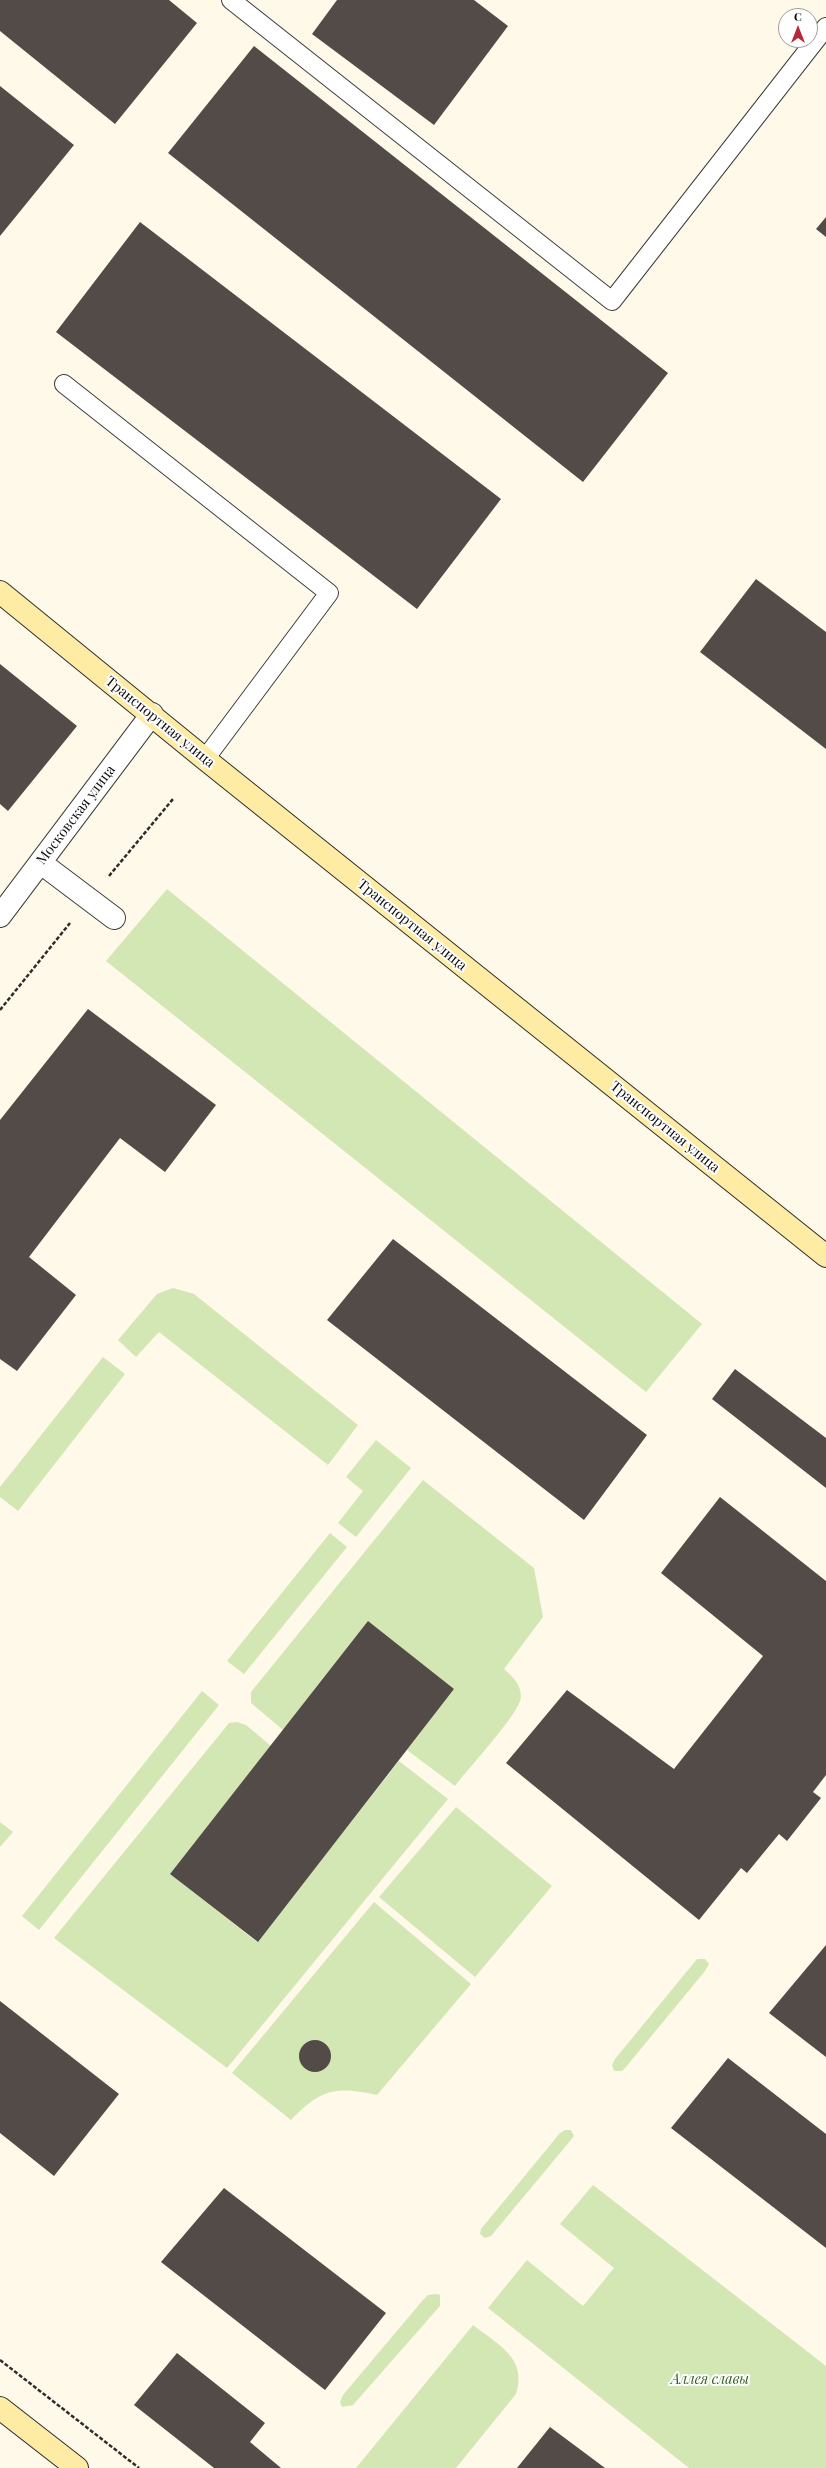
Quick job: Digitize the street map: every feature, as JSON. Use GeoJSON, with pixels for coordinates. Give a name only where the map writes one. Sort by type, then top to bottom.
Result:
{"type":"FeatureCollection","features":[{"type":"Feature","properties":{"kind":"street","name":"Транспортная улица"},"geometry":{"type":"LineString","coordinates":[[0,592],[152,714],[205,759],[826,1256]]}},
{"type":"Feature","properties":{"kind":"street","name":"Московская улица"},"geometry":{"type":"LineString","coordinates":[[0,916],[152,714]]}},
{"type":"Feature","properties":{"kind":"street"},"geometry":{"type":"LineString","coordinates":[[41,862],[114,918]]}},
{"type":"Feature","properties":{"kind":"street"},"geometry":{"type":"LineString","coordinates":[[0,2408],[77,2468]]}},
{"type":"Feature","properties":{"kind":"lane"},"geometry":{"type":"LineString","coordinates":[[231,0],[612,301],[826,27]]}},
{"type":"Feature","properties":{"kind":"lane"},"geometry":{"type":"LineString","coordinates":[[64,384],[329,593],[205,759]]}},
{"type":"Feature","properties":{"kind":"path"},"geometry":{"type":"LineString","coordinates":[[0,2360],[140,2468]]}},
{"type":"Feature","properties":{"kind":"green space"},"geometry":{"type":"Polygon","coordinates":[[[167,889],[702,1324],[646,1392],[106,961],[167,889]]]}},
{"type":"Feature","properties":{"kind":"green space"},"geometry":{"type":"Polygon","coordinates":[[[173,1288],[194,1294],[358,1425],[328,1465],[159,1332],[136,1357],[118,1340],[157,1294],[173,1288]]]}},
{"type":"Feature","properties":{"kind":"green space"},"geometry":{"type":"Polygon","coordinates":[[[103,1357],[125,1374],[18,1511],[0,1497],[0,1487],[103,1357]]]}},
{"type":"Feature","properties":{"kind":"green space"},"geometry":{"type":"Polygon","coordinates":[[[376,1440],[411,1468],[356,1537],[338,1523],[363,1491],[346,1477],[376,1440]]]}},
{"type":"Feature","properties":{"kind":"green space"},"geometry":{"type":"Polygon","coordinates":[[[423,1480],[534,1568],[543,1617],[504,1669],[520,1688],[521,1697],[518,1705],[503,1728],[455,1786],[407,1750],[454,1689],[283,1730],[251,1703],[251,1692],[423,1480]]]}},
{"type":"Feature","properties":{"kind":"green space"},"geometry":{"type":"Polygon","coordinates":[[[330,1533],[347,1547],[244,1674],[227,1661],[330,1533]]]}},
{"type":"Feature","properties":{"kind":"green space"},"geometry":{"type":"Polygon","coordinates":[[[202,1691],[219,1705],[39,1930],[22,1916],[202,1691]]]}},
{"type":"Feature","properties":{"kind":"green space"},"geometry":{"type":"Polygon","coordinates":[[[237,1722],[246,1725],[271,1746],[170,1874],[257,1942],[399,1761],[448,1799],[227,2068],[54,1938],[229,1723],[237,1722]]]}},
{"type":"Feature","properties":{"kind":"green space"},"geometry":{"type":"Polygon","coordinates":[[[456,1807],[552,1886],[475,1977],[379,1897],[456,1807]]]}},
{"type":"Feature","properties":{"kind":"green space"},"geometry":{"type":"Polygon","coordinates":[[[0,1822],[13,1832],[0,1847],[0,1822]]]}},
{"type":"Feature","properties":{"kind":"green space"},"geometry":{"type":"Polygon","coordinates":[[[374,1902],[471,1984],[377,2095],[350,2091],[330,2092],[311,2102],[291,2120],[232,2073],[374,1902]]]}},
{"type":"Feature","properties":{"kind":"green space"},"geometry":{"type":"Polygon","coordinates":[[[697,1959],[705,1959],[709,1964],[705,1971],[625,2068],[622,2071],[614,2071],[612,2065],[615,2059],[697,1959]]]}},
{"type":"Feature","properties":{"kind":"green space"},"geometry":{"type":"Polygon","coordinates":[[[565,2130],[571,2130],[574,2136],[491,2236],[485,2238],[480,2234],[481,2229],[560,2133],[565,2130]]]}},
{"type":"Feature","properties":{"kind":"green space","name":"Аллея славы"},"geometry":{"type":"Polygon","coordinates":[[[593,2185],[826,2366],[826,2468],[689,2468],[488,2308],[527,2260],[583,2306],[614,2268],[560,2224],[593,2185]]]}},
{"type":"Feature","properties":{"kind":"green space"},"geometry":{"type":"Polygon","coordinates":[[[428,2295],[440,2295],[440,2306],[353,2405],[342,2407],[340,2402],[343,2395],[423,2300],[428,2295]]]}},
{"type":"Feature","properties":{"kind":"green space"},"geometry":{"type":"Polygon","coordinates":[[[473,2325],[508,2353],[514,2361],[518,2371],[519,2381],[516,2394],[456,2468],[356,2468],[473,2325]]]}},
{"type":"Feature","properties":{"kind":"building"},"geometry":{"type":"Polygon","coordinates":[[[0,0],[169,0],[197,23],[115,124],[0,31],[0,0]]]}},
{"type":"Feature","properties":{"kind":"building"},"geometry":{"type":"Polygon","coordinates":[[[337,0],[474,0],[508,26],[434,125],[312,34],[337,0]]]}},
{"type":"Feature","properties":{"kind":"building"},"geometry":{"type":"Polygon","coordinates":[[[254,46],[668,373],[583,482],[168,153],[254,46]]]}},
{"type":"Feature","properties":{"kind":"building"},"geometry":{"type":"Polygon","coordinates":[[[0,86],[74,145],[0,236],[0,86]]]}},
{"type":"Feature","properties":{"kind":"building"},"geometry":{"type":"Polygon","coordinates":[[[826,217],[826,237],[816,229],[826,217]]]}},
{"type":"Feature","properties":{"kind":"building"},"geometry":{"type":"Polygon","coordinates":[[[140,222],[501,499],[417,609],[56,332],[140,222]]]}},
{"type":"Feature","properties":{"kind":"building"},"geometry":{"type":"Polygon","coordinates":[[[756,579],[826,632],[826,749],[700,652],[756,579]]]}},
{"type":"Feature","properties":{"kind":"building"},"geometry":{"type":"Polygon","coordinates":[[[0,664],[77,726],[8,811],[0,804],[0,664]]]}},
{"type":"Feature","properties":{"kind":"building"},"geometry":{"type":"Polygon","coordinates":[[[88,1009],[216,1105],[165,1172],[120,1138],[29,1257],[76,1295],[17,1371],[0,1359],[0,1120],[88,1009]]]}},
{"type":"Feature","properties":{"kind":"building"},"geometry":{"type":"Polygon","coordinates":[[[393,1239],[647,1435],[584,1520],[327,1320],[393,1239]]]}},
{"type":"Feature","properties":{"kind":"building"},"geometry":{"type":"Polygon","coordinates":[[[735,1369],[826,1438],[826,1488],[712,1399],[735,1369]]]}},
{"type":"Feature","properties":{"kind":"building"},"geometry":{"type":"Polygon","coordinates":[[[720,1497],[826,1581],[826,1775],[813,1792],[821,1798],[787,1841],[779,1834],[747,1873],[741,1868],[699,1920],[506,1763],[567,1690],[674,1769],[763,1656],[661,1573],[720,1497]]]}},
{"type":"Feature","properties":{"kind":"building"},"geometry":{"type":"Polygon","coordinates":[[[368,1621],[454,1689],[258,1942],[170,1874],[368,1621]]]}},
{"type":"Feature","properties":{"kind":"building"},"geometry":{"type":"Polygon","coordinates":[[[826,1945],[826,2057],[769,2013],[826,1945]]]}},
{"type":"Feature","properties":{"kind":"building"},"geometry":{"type":"Polygon","coordinates":[[[0,2001],[119,2094],[54,2176],[0,2133],[0,2001]]]}},
{"type":"Feature","properties":{"kind":"building"},"geometry":{"type":"Polygon","coordinates":[[[315,2040],[321,2041],[328,2047],[331,2056],[330,2062],[324,2069],[315,2072],[309,2071],[302,2065],[299,2056],[300,2050],[306,2043],[315,2040]]]}},
{"type":"Feature","properties":{"kind":"building"},"geometry":{"type":"Polygon","coordinates":[[[728,2058],[826,2134],[826,2248],[671,2128],[728,2058]]]}},
{"type":"Feature","properties":{"kind":"building"},"geometry":{"type":"Polygon","coordinates":[[[224,2188],[386,2313],[325,2390],[161,2262],[224,2188]]]}},
{"type":"Feature","properties":{"kind":"building"},"geometry":{"type":"Polygon","coordinates":[[[177,2353],[265,2423],[250,2442],[281,2468],[214,2468],[134,2405],[177,2353]]]}},
{"type":"Feature","properties":{"kind":"building"},"geometry":{"type":"Polygon","coordinates":[[[550,2427],[605,2468],[517,2468],[550,2427]]]}}]}
